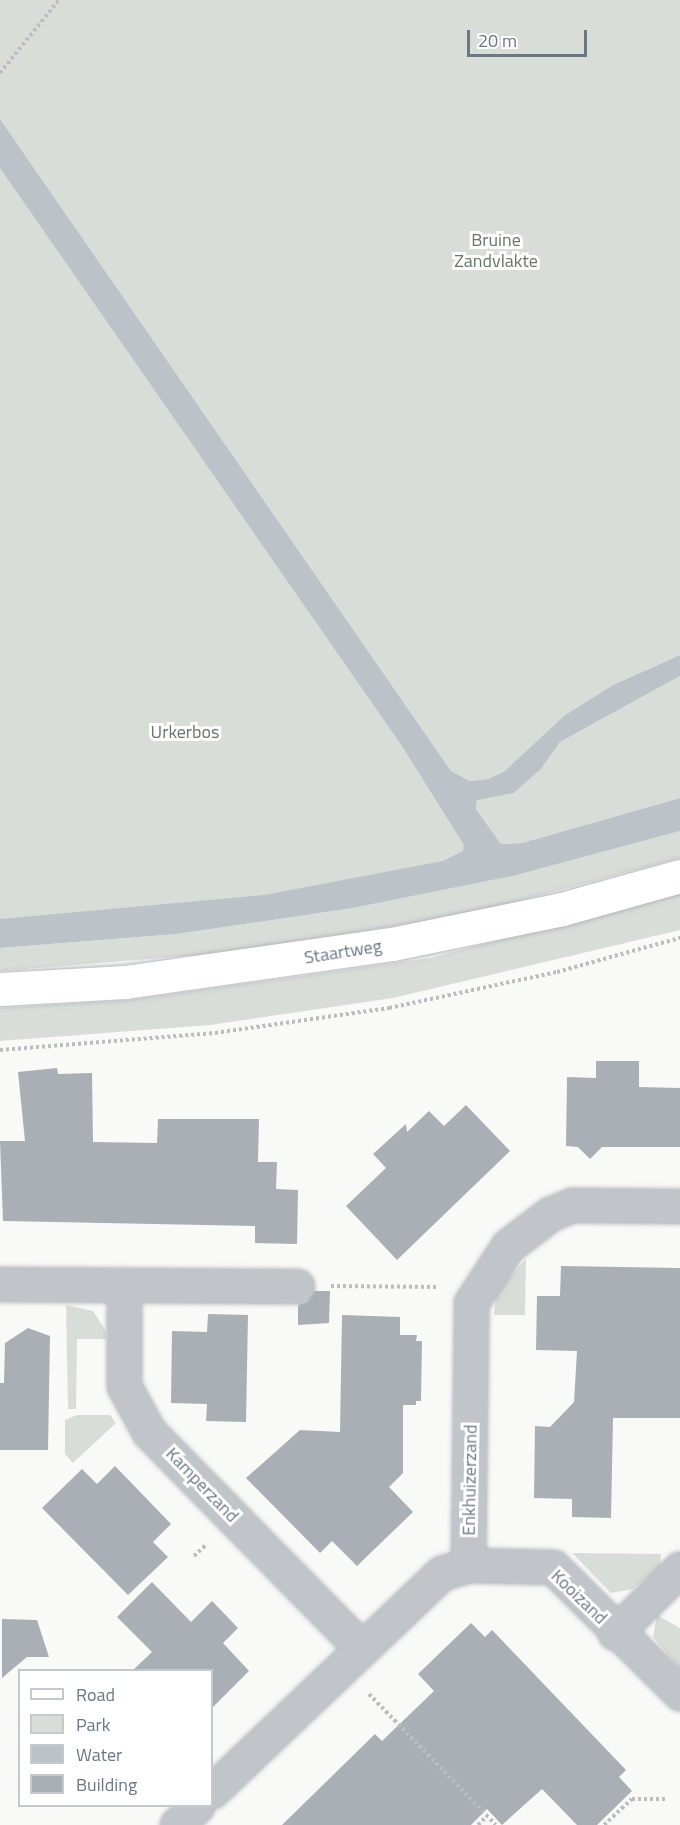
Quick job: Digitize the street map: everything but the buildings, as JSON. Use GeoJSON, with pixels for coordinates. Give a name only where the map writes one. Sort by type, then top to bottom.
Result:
{"type":"FeatureCollection","features":[{"type":"Feature","properties":{"kind":"main road","name":"Staartweg"},"geometry":{"type":"LineString","coordinates":[[0,989],[125,982],[392,944],[562,909],[680,876]]}},
{"type":"Feature","properties":{"kind":"street","name":"Enkhuizerzand"},"geometry":{"type":"LineString","coordinates":[[468,1565],[471,1303],[508,1246],[550,1214],[572,1205],[680,1206]]}},
{"type":"Feature","properties":{"kind":"street"},"geometry":{"type":"LineString","coordinates":[[0,1284],[297,1286]]}},
{"type":"Feature","properties":{"kind":"street","name":"Kamperzand"},"geometry":{"type":"LineString","coordinates":[[124,1286],[124,1386],[149,1432],[352,1657]]}},
{"type":"Feature","properties":{"kind":"street"},"geometry":{"type":"LineString","coordinates":[[213,1790],[442,1573],[468,1565]]}},
{"type":"Feature","properties":{"kind":"street","name":"Kooizand"},"geometry":{"type":"LineString","coordinates":[[468,1565],[553,1567],[615,1633],[680,1693]]}},
{"type":"Feature","properties":{"kind":"street","name":"Kooizand"},"geometry":{"type":"LineString","coordinates":[[615,1633],[680,1569]]}},
{"type":"Feature","properties":{"kind":"street"},"geometry":{"type":"LineString","coordinates":[[177,1825],[196,1807]]}},
{"type":"Feature","properties":{"kind":"path"},"geometry":{"type":"LineString","coordinates":[[0,73],[59,0]]}},
{"type":"Feature","properties":{"kind":"path"},"geometry":{"type":"LineString","coordinates":[[0,1050],[204,1034],[389,1008],[557,972],[680,938]]}},
{"type":"Feature","properties":{"kind":"path"},"geometry":{"type":"LineString","coordinates":[[297,1286],[481,1287]]}},
{"type":"Feature","properties":{"kind":"path"},"geometry":{"type":"LineString","coordinates":[[352,1657],[496,1825]]}},
{"type":"Feature","properties":{"kind":"path"},"geometry":{"type":"LineString","coordinates":[[604,1825],[632,1799],[667,1799]]}},
{"type":"Feature","properties":{"kind":"path"},"geometry":{"type":"LineString","coordinates":[[478,1825],[487,1816]]}},
{"type":"Feature","properties":{"kind":"green space","name":"Bruine Zandvlakte"},"geometry":{"type":"Polygon","coordinates":[[[0,0],[680,0],[680,655],[613,685],[505,771],[488,779],[470,781],[451,771],[0,119],[0,0]]]}},
{"type":"Feature","properties":{"kind":"green space","name":"Urkerbos"},"geometry":{"type":"Polygon","coordinates":[[[0,152],[496,869],[0,932],[0,152]]]}},
{"type":"Feature","properties":{"kind":"green space"},"geometry":{"type":"Polygon","coordinates":[[[680,676],[680,798],[522,843],[501,844],[476,809],[477,799],[514,793],[541,769],[560,742],[680,676]]]}},
{"type":"Feature","properties":{"kind":"green space"},"geometry":{"type":"Polygon","coordinates":[[[680,831],[680,858],[470,914],[234,952],[0,971],[0,948],[177,934],[353,908],[513,876],[680,831]]]}},
{"type":"Feature","properties":{"kind":"green space"},"geometry":{"type":"Polygon","coordinates":[[[680,893],[680,930],[393,998],[210,1025],[0,1041],[0,1008],[130,1000],[430,958],[680,893]]]}},
{"type":"Feature","properties":{"kind":"green space"},"geometry":{"type":"Polygon","coordinates":[[[526,1259],[525,1315],[494,1315],[496,1292],[526,1259]]]}},
{"type":"Feature","properties":{"kind":"green space"},"geometry":{"type":"Polygon","coordinates":[[[66,1305],[93,1311],[106,1331],[106,1339],[77,1339],[76,1409],[68,1409],[66,1305]]]}},
{"type":"Feature","properties":{"kind":"green space"},"geometry":{"type":"Polygon","coordinates":[[[77,1415],[110,1415],[116,1423],[73,1463],[65,1454],[65,1420],[77,1415]]]}},
{"type":"Feature","properties":{"kind":"green space"},"geometry":{"type":"Polygon","coordinates":[[[572,1553],[661,1554],[660,1567],[633,1589],[611,1593],[572,1553]]]}},
{"type":"Feature","properties":{"kind":"green space"},"geometry":{"type":"Polygon","coordinates":[[[657,1615],[680,1628],[680,1669],[653,1637],[657,1615]]]}},
{"type":"Feature","properties":{"kind":"water"},"geometry":{"type":"Polygon","coordinates":[[[0,119],[451,771],[470,781],[488,779],[505,771],[564,716],[613,685],[680,655],[680,676],[560,742],[541,769],[514,793],[477,800],[476,809],[501,844],[522,843],[680,798],[680,831],[513,876],[353,908],[177,934],[0,948],[0,919],[264,895],[443,861],[463,851],[464,845],[402,746],[0,168],[0,119]]]}}]}
